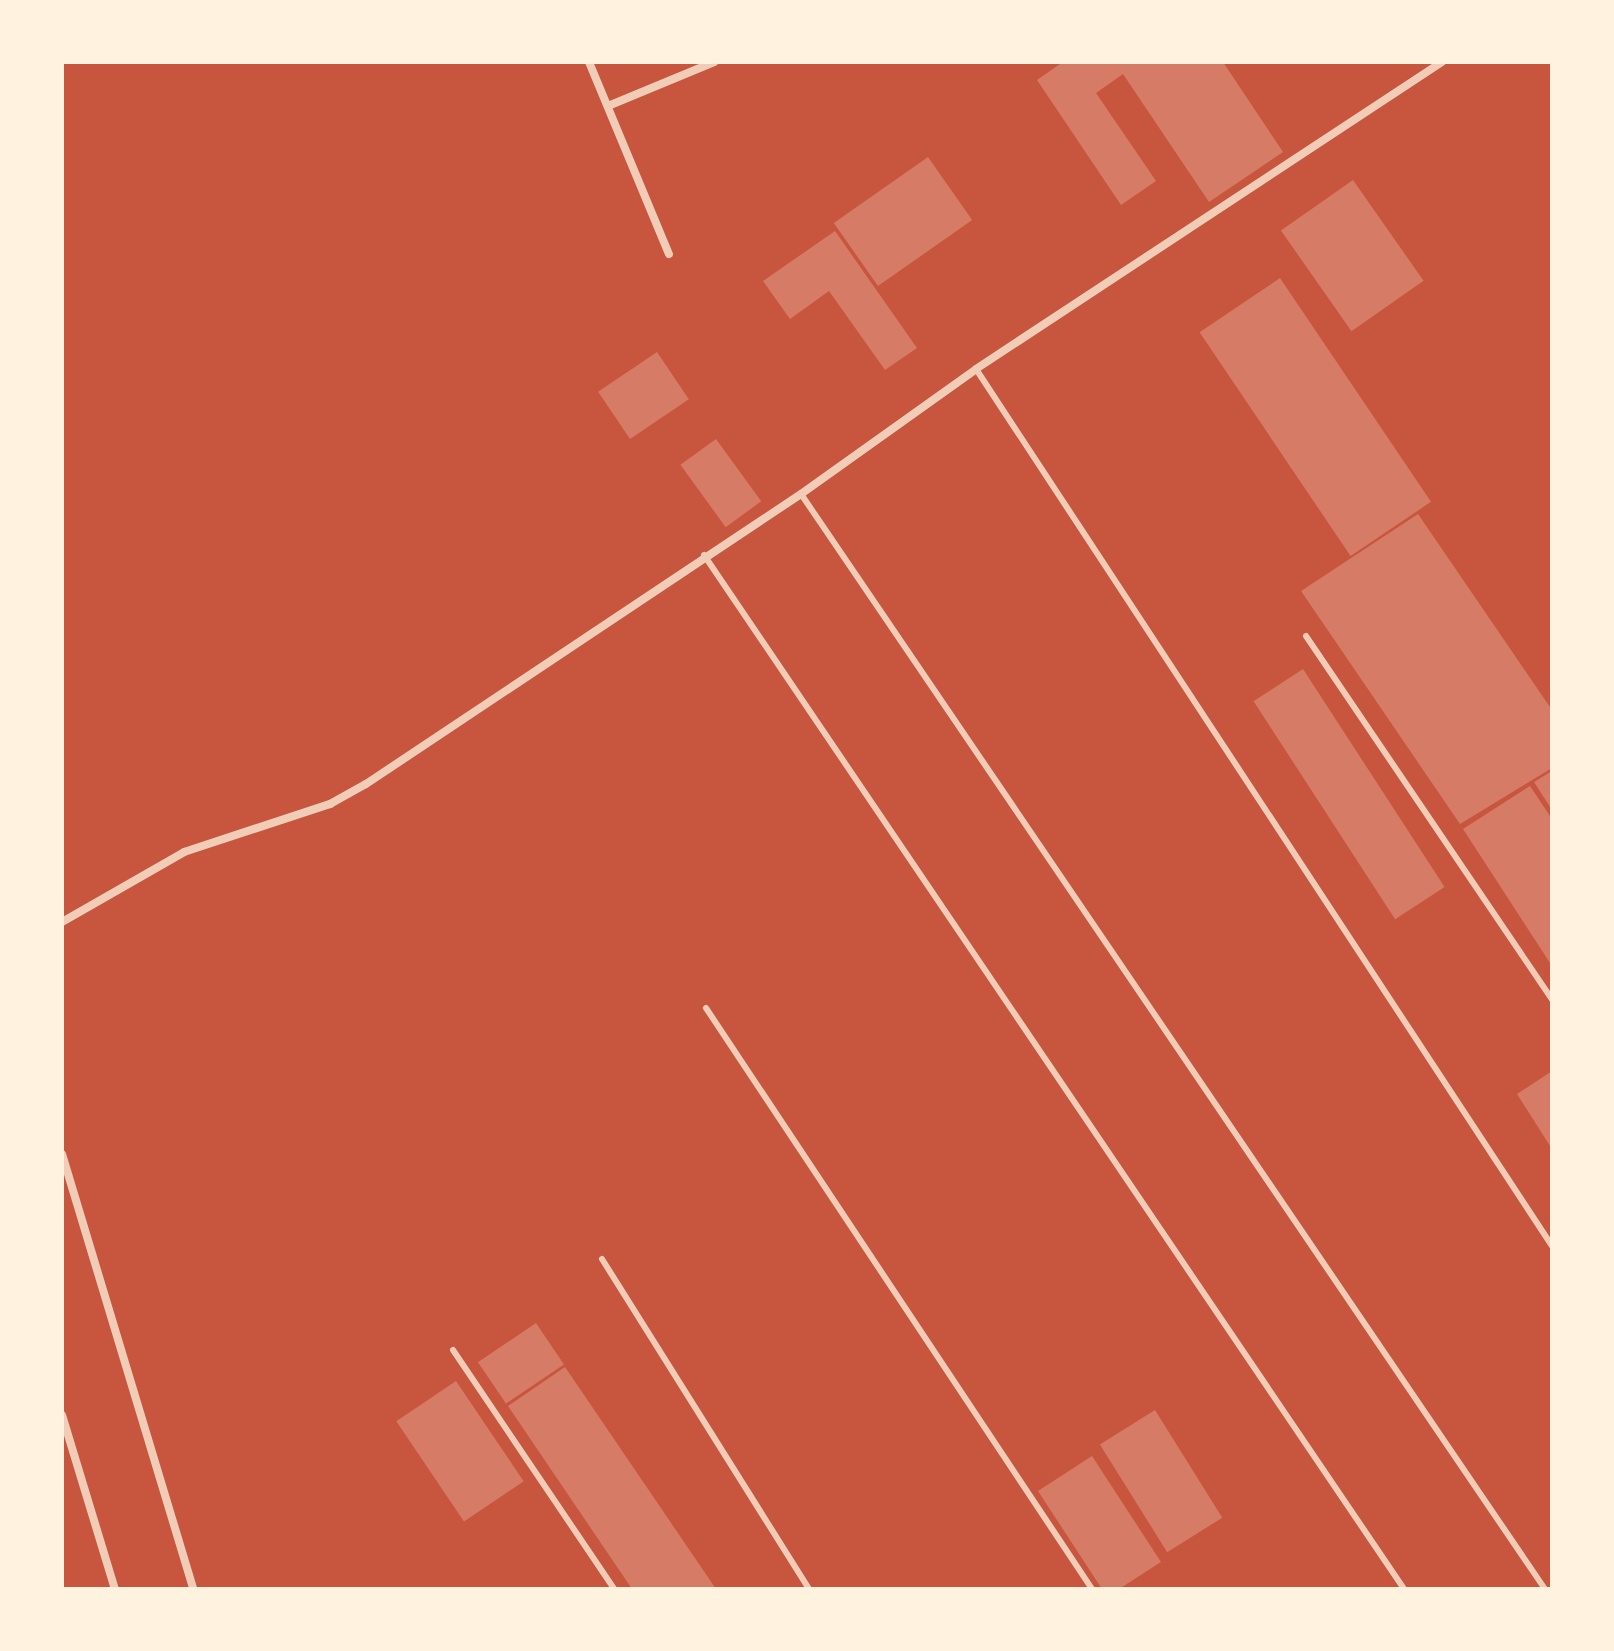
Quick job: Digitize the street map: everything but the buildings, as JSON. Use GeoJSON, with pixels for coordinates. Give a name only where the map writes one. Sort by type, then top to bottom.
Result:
{"type":"FeatureCollection","features":[{"type":"Feature","properties":{"kind":"street"},"geometry":{"type":"LineString","coordinates":[[589,62],[669,254]]}},
{"type":"Feature","properties":{"kind":"street"},"geometry":{"type":"LineString","coordinates":[[608,106],[714,62]]}},
{"type":"Feature","properties":{"kind":"street"},"geometry":{"type":"LineString","coordinates":[[62,922],[184,852],[330,804],[366,784],[704,555],[801,494],[976,369],[1442,62]]}},
{"type":"Feature","properties":{"kind":"street"},"geometry":{"type":"LineString","coordinates":[[62,1154],[193,1589]]}},
{"type":"Feature","properties":{"kind":"street"},"geometry":{"type":"LineString","coordinates":[[62,1415],[115,1589]]}},
{"type":"Feature","properties":{"kind":"lane"},"geometry":{"type":"LineString","coordinates":[[976,369],[1552,1246]]}},
{"type":"Feature","properties":{"kind":"lane"},"geometry":{"type":"LineString","coordinates":[[801,494],[1545,1589]]}},
{"type":"Feature","properties":{"kind":"lane"},"geometry":{"type":"LineString","coordinates":[[704,555],[1404,1589]]}},
{"type":"Feature","properties":{"kind":"lane"},"geometry":{"type":"LineString","coordinates":[[1306,636],[1552,999]]}},
{"type":"Feature","properties":{"kind":"lane"},"geometry":{"type":"LineString","coordinates":[[706,1008],[1092,1589]]}},
{"type":"Feature","properties":{"kind":"lane"},"geometry":{"type":"LineString","coordinates":[[602,1259],[809,1589]]}},
{"type":"Feature","properties":{"kind":"lane"},"geometry":{"type":"LineString","coordinates":[[453,1350],[614,1589]]}}]}
